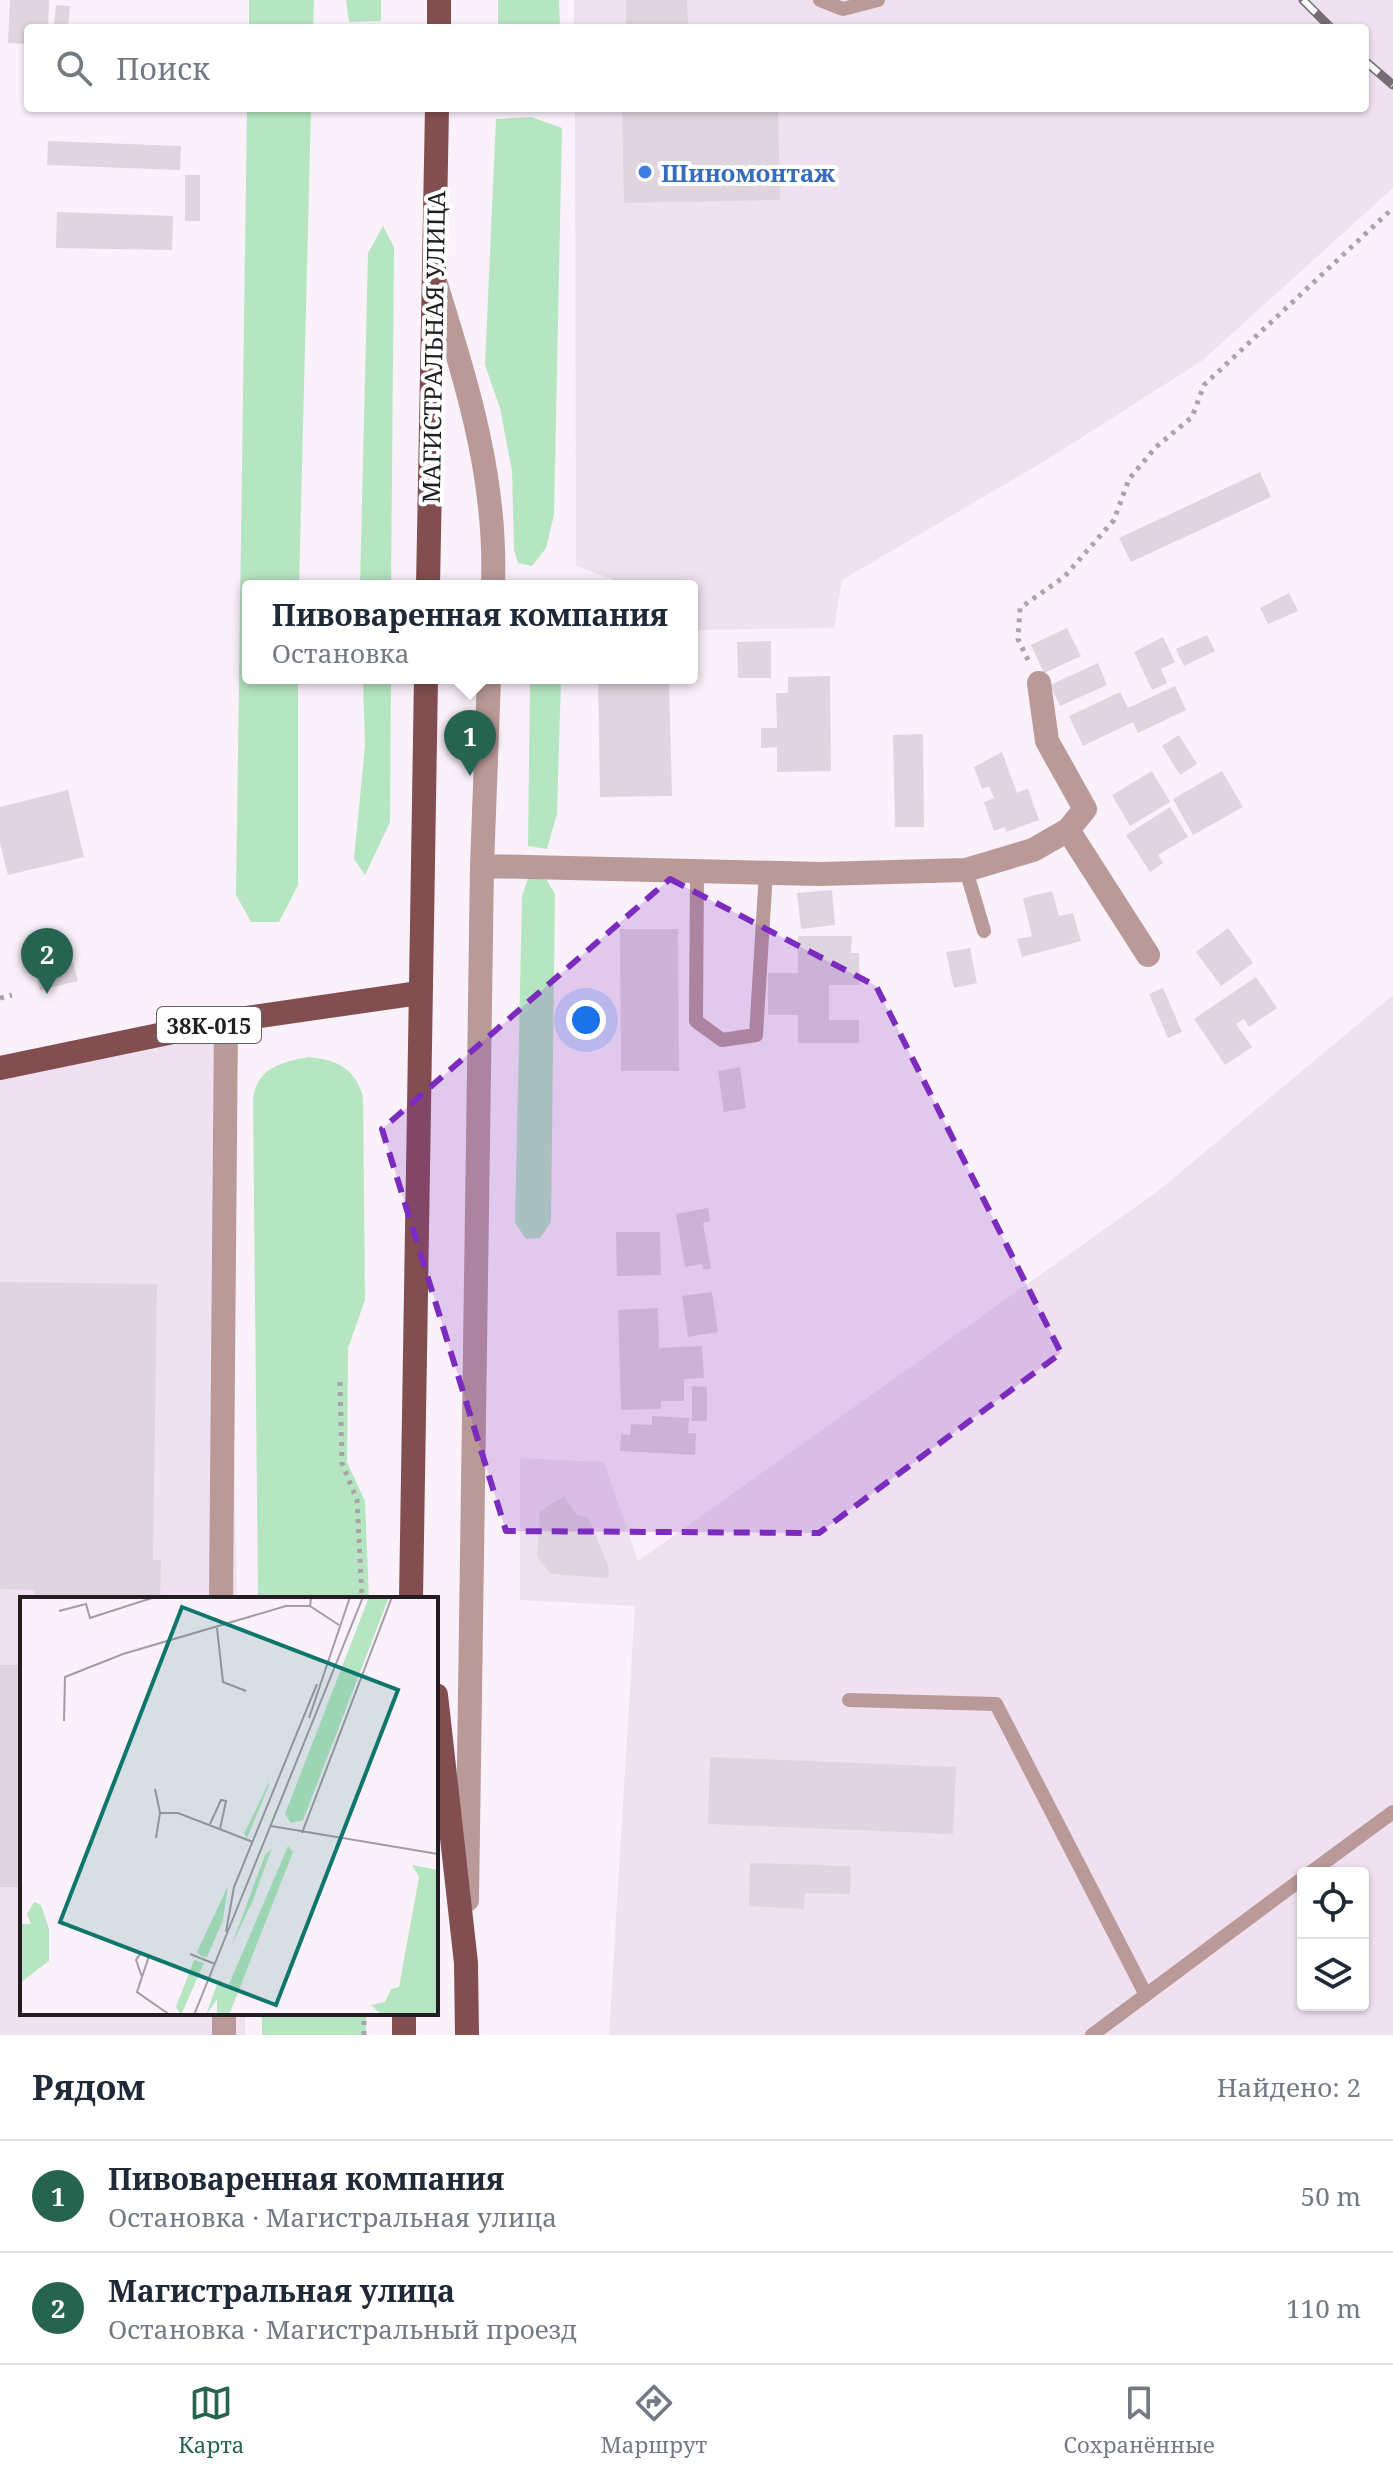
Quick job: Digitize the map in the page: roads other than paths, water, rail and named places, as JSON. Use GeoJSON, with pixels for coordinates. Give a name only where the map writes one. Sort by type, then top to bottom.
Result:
{"type":"FeatureCollection","features":[{"type":"Feature","properties":{"kind":"main road"},"geometry":{"type":"LineString","coordinates":[[439,0],[439,24]]}},
{"type":"Feature","properties":{"kind":"main road","name":"МАГИСТРАЛЬНАЯ УЛИЦА"},"geometry":{"type":"LineString","coordinates":[[428,580],[437,112]]}},
{"type":"Feature","properties":{"kind":"main road"},"geometry":{"type":"LineString","coordinates":[[411,1597],[426,684]]}},
{"type":"Feature","properties":{"kind":"main road","name":"38К-015"},"geometry":{"type":"LineString","coordinates":[[0,1068],[226,1021],[419,993]]}},
{"type":"Feature","properties":{"kind":"main road"},"geometry":{"type":"LineString","coordinates":[[413,1491],[425,1597]]}},
{"type":"Feature","properties":{"kind":"main road"},"geometry":{"type":"LineString","coordinates":[[438,1713],[466,1963],[467,2035]]}},
{"type":"Feature","properties":{"kind":"street"},"geometry":{"type":"LineString","coordinates":[[435,279],[477,418],[489,496],[493,580]]}},
{"type":"Feature","properties":{"kind":"street"},"geometry":{"type":"LineString","coordinates":[[482,866],[766,872],[966,870],[1033,850],[1068,830],[1085,809],[1047,741],[1039,683]]}},
{"type":"Feature","properties":{"kind":"street"},"geometry":{"type":"LineString","coordinates":[[466,1963],[482,866],[489,684]]}},
{"type":"Feature","properties":{"kind":"street"},"geometry":{"type":"LineString","coordinates":[[1068,830],[1148,955]]}},
{"type":"Feature","properties":{"kind":"street"},"geometry":{"type":"LineString","coordinates":[[221,1597],[226,1021]]}},
{"type":"Feature","properties":{"kind":"lane"},"geometry":{"type":"LineString","coordinates":[[820,0],[843,9],[878,0]]}},
{"type":"Feature","properties":{"kind":"lane"},"geometry":{"type":"LineString","coordinates":[[966,870],[984,931]]}},
{"type":"Feature","properties":{"kind":"lane"},"geometry":{"type":"LineString","coordinates":[[697,871],[696,1021],[722,1040],[756,1035],[766,872]]}},
{"type":"Feature","properties":{"kind":"lane"},"geometry":{"type":"LineString","coordinates":[[849,1700],[996,1704],[1146,1995]]}},
{"type":"Feature","properties":{"kind":"lane"},"geometry":{"type":"LineString","coordinates":[[1318,1867],[1393,1812]]}},
{"type":"Feature","properties":{"kind":"lane"},"geometry":{"type":"LineString","coordinates":[[1092,2035],[1297,1882]]}},
{"type":"Feature","properties":{"kind":"railway"},"geometry":{"type":"LineString","coordinates":[[1303,0],[1327,24]]}},
{"type":"Feature","properties":{"kind":"railway"},"geometry":{"type":"LineString","coordinates":[[1369,64],[1393,85]]}},
{"type":"Feature","properties":{"kind":"place","name":"Шиномонтаж"},"geometry":{"type":"Point","coordinates":[645,172]}},
{"type":"Feature","properties":{"kind":"place","name":"Пивоваренная компания"},"geometry":{"type":"Point","coordinates":[470,776]}},
{"type":"Feature","properties":{"kind":"place","name":"Магистральная улица"},"geometry":{"type":"Point","coordinates":[47,994]}}]}
